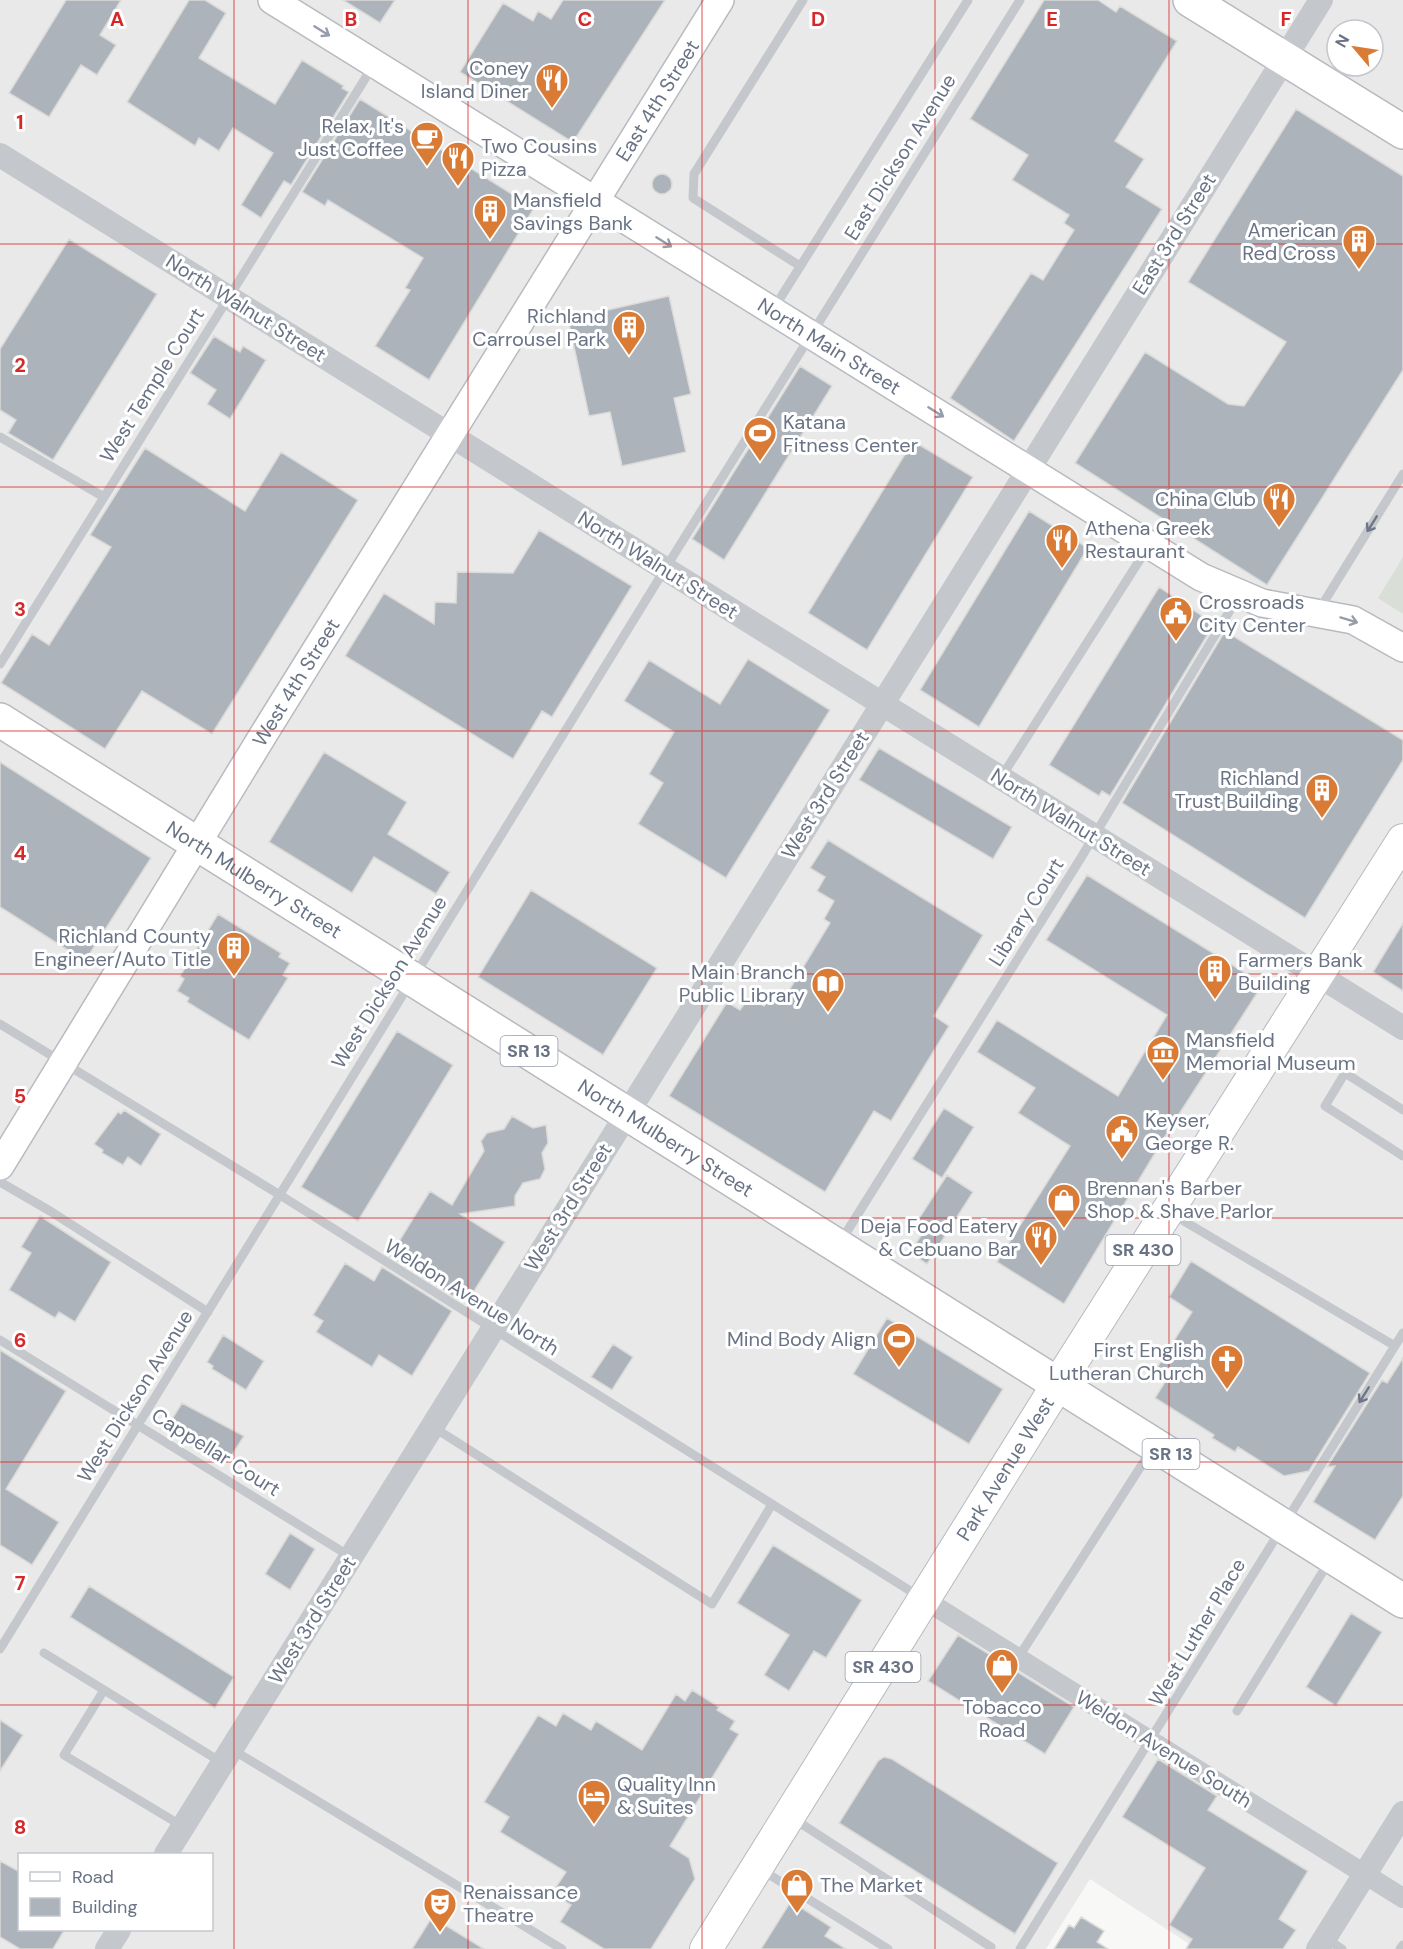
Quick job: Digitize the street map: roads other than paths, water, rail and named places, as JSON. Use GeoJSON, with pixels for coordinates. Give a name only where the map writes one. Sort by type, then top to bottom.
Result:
{"type":"FeatureCollection","features":[{"type":"Feature","properties":{"kind":"highway"},"geometry":{"type":"LineString","coordinates":[[1190,0],[1403,132]]}},
{"type":"Feature","properties":{"kind":"highway","name":"North Mulberry Street"},"geometry":{"type":"LineString","coordinates":[[0,720],[1058,1384]]}},
{"type":"Feature","properties":{"kind":"highway","name":"SR 13"},"geometry":{"type":"LineString","coordinates":[[1058,1384],[1403,1601]]}},
{"type":"Feature","properties":{"kind":"main road","name":"North Main Street"},"geometry":{"type":"LineString","coordinates":[[272,0],[596,199],[1201,578],[1262,603],[1353,620],[1403,648]]}},
{"type":"Feature","properties":{"kind":"main road","name":"East 4th Street"},"geometry":{"type":"LineString","coordinates":[[596,199],[720,0]]}},
{"type":"Feature","properties":{"kind":"main road","name":"West 4th Street"},"geometry":{"type":"LineString","coordinates":[[0,1167],[596,199]]}},
{"type":"Feature","properties":{"kind":"main road","name":"Park Avenue West"},"geometry":{"type":"LineString","coordinates":[[706,1949],[1058,1384],[1403,840]]}},
{"type":"Feature","properties":{"kind":"street","name":"East 3rd Street"},"geometry":{"type":"LineString","coordinates":[[1027,469],[1321,0]]}},
{"type":"Feature","properties":{"kind":"street","name":"North Walnut Street"},"geometry":{"type":"LineString","coordinates":[[0,155],[1403,1028]]}},
{"type":"Feature","properties":{"kind":"street","name":"West 3rd Street"},"geometry":{"type":"LineString","coordinates":[[167,1853],[1027,469]]}},
{"type":"Feature","properties":{"kind":"street","name":"Weldon Avenue South"},"geometry":{"type":"LineString","coordinates":[[925,1600],[1403,1898]]}},
{"type":"Feature","properties":{"kind":"street"},"geometry":{"type":"LineString","coordinates":[[1328,1945],[1364,1875],[1403,1813]]}},
{"type":"Feature","properties":{"kind":"street"},"geometry":{"type":"LineString","coordinates":[[107,1949],[118,1931]]}},
{"type":"Feature","properties":{"kind":"lane"},"geometry":{"type":"LineString","coordinates":[[800,266],[693,198],[694,174],[803,0]]}},
{"type":"Feature","properties":{"kind":"lane"},"geometry":{"type":"LineString","coordinates":[[772,310],[968,0]]}},
{"type":"Feature","properties":{"kind":"lane","name":"East Dickson Avenue"},"geometry":{"type":"LineString","coordinates":[[810,334],[1020,0]]}},
{"type":"Feature","properties":{"kind":"lane","name":"West Temple Court"},"geometry":{"type":"LineString","coordinates":[[0,664],[375,64]]}},
{"type":"Feature","properties":{"kind":"lane","name":"West Dickson Avenue"},"geometry":{"type":"LineString","coordinates":[[0,1649],[810,334]]}},
{"type":"Feature","properties":{"kind":"lane"},"geometry":{"type":"LineString","coordinates":[[0,437],[104,497]]}},
{"type":"Feature","properties":{"kind":"lane"},"geometry":{"type":"LineString","coordinates":[[1317,614],[1403,474]]}},
{"type":"Feature","properties":{"kind":"lane"},"geometry":{"type":"LineString","coordinates":[[1001,778],[1150,545]]}},
{"type":"Feature","properties":{"kind":"lane","name":"Library Court"},"geometry":{"type":"LineString","coordinates":[[839,1245],[1094,836],[1239,595]]}},
{"type":"Feature","properties":{"kind":"lane","name":"Weldon Avenue North"},"geometry":{"type":"LineString","coordinates":[[0,1024],[207,1153],[280,1195],[771,1506],[925,1600]]}},
{"type":"Feature","properties":{"kind":"lane"},"geometry":{"type":"LineString","coordinates":[[1403,1110],[1345,1073],[1325,1106],[1403,1156]]}},
{"type":"Feature","properties":{"kind":"lane"},"geometry":{"type":"LineString","coordinates":[[0,1182],[50,1210],[208,1312]]}},
{"type":"Feature","properties":{"kind":"lane"},"geometry":{"type":"LineString","coordinates":[[1168,1211],[1395,1346]]}},
{"type":"Feature","properties":{"kind":"lane","name":"West Luther Place"},"geometry":{"type":"LineString","coordinates":[[1020,1949],[1403,1333]]}},
{"type":"Feature","properties":{"kind":"lane","name":"Cappellar Court"},"geometry":{"type":"LineString","coordinates":[[0,1340],[351,1557]]}},
{"type":"Feature","properties":{"kind":"lane"},"geometry":{"type":"LineString","coordinates":[[432,1426],[712,1604],[771,1506]]}},
{"type":"Feature","properties":{"kind":"lane"},"geometry":{"type":"LineString","coordinates":[[1018,1658],[1155,1444]]}},
{"type":"Feature","properties":{"kind":"lane"},"geometry":{"type":"LineString","coordinates":[[1237,1712],[1333,1556]]}},
{"type":"Feature","properties":{"kind":"lane"},"geometry":{"type":"LineString","coordinates":[[44,1653],[104,1690],[227,1756],[562,1949]]}},
{"type":"Feature","properties":{"kind":"lane"},"geometry":{"type":"LineString","coordinates":[[104,1690],[64,1755],[183,1827]]}},
{"type":"Feature","properties":{"kind":"lane"},"geometry":{"type":"LineString","coordinates":[[789,1816],[991,1947],[990,1949]]}},
{"type":"Feature","properties":{"kind":"lane"},"geometry":{"type":"LineString","coordinates":[[758,1867],[888,1949]]}},
{"type":"Feature","properties":{"kind":"lane"},"geometry":{"type":"LineString","coordinates":[[1400,1949],[1403,1945]]}},
{"type":"Feature","properties":{"kind":"place","name":"Coney Island Diner"},"geometry":{"type":"Point","coordinates":[552,109]}},
{"type":"Feature","properties":{"kind":"place","name":"Relax, It's Just Coffee"},"geometry":{"type":"Point","coordinates":[427,167]}},
{"type":"Feature","properties":{"kind":"place","name":"Two Cousins Pizza"},"geometry":{"type":"Point","coordinates":[458,187]}},
{"type":"Feature","properties":{"kind":"place","name":"Mansfield Savings Bank"},"geometry":{"type":"Point","coordinates":[490,240]}},
{"type":"Feature","properties":{"kind":"place","name":"American Red Cross"},"geometry":{"type":"Point","coordinates":[1359,270]}},
{"type":"Feature","properties":{"kind":"place","name":"Richland Carrousel Park"},"geometry":{"type":"Point","coordinates":[629,356]}},
{"type":"Feature","properties":{"kind":"place","name":"Katana Fitness Center"},"geometry":{"type":"Point","coordinates":[760,462]}},
{"type":"Feature","properties":{"kind":"place","name":"China Club"},"geometry":{"type":"Point","coordinates":[1279,528]}},
{"type":"Feature","properties":{"kind":"place","name":"Athena Greek Restaurant"},"geometry":{"type":"Point","coordinates":[1062,569]}},
{"type":"Feature","properties":{"kind":"place","name":"Crossroads City Center"},"geometry":{"type":"Point","coordinates":[1176,642]}},
{"type":"Feature","properties":{"kind":"place","name":"Richland Trust Building"},"geometry":{"type":"Point","coordinates":[1322,819]}},
{"type":"Feature","properties":{"kind":"place","name":"Richland County Engineer/Auto Title"},"geometry":{"type":"Point","coordinates":[234,977]}},
{"type":"Feature","properties":{"kind":"place","name":"Farmers Bank Building"},"geometry":{"type":"Point","coordinates":[1215,1000]}},
{"type":"Feature","properties":{"kind":"place","name":"Main Branch Public Library"},"geometry":{"type":"Point","coordinates":[828,1013]}},
{"type":"Feature","properties":{"kind":"place","name":"Mansfield Memorial Museum"},"geometry":{"type":"Point","coordinates":[1163,1081]}},
{"type":"Feature","properties":{"kind":"place","name":"Keyser, George R."},"geometry":{"type":"Point","coordinates":[1122,1160]}},
{"type":"Feature","properties":{"kind":"place","name":"Brennan's Barber Shop & Shave Parlor"},"geometry":{"type":"Point","coordinates":[1064,1229]}},
{"type":"Feature","properties":{"kind":"place","name":"Deja Food Eatery & Cebuano Bar"},"geometry":{"type":"Point","coordinates":[1041,1266]}},
{"type":"Feature","properties":{"kind":"place","name":"Mind Body Align"},"geometry":{"type":"Point","coordinates":[899,1368]}},
{"type":"Feature","properties":{"kind":"place","name":"First English Lutheran Church"},"geometry":{"type":"Point","coordinates":[1227,1390]}},
{"type":"Feature","properties":{"kind":"place","name":"Tobacco Road"},"geometry":{"type":"Point","coordinates":[1002,1694]}},
{"type":"Feature","properties":{"kind":"place","name":"Quality Inn & Suites"},"geometry":{"type":"Point","coordinates":[594,1825]}},
{"type":"Feature","properties":{"kind":"place","name":"The Market"},"geometry":{"type":"Point","coordinates":[797,1914]}},
{"type":"Feature","properties":{"kind":"place","name":"Renaissance Theatre"},"geometry":{"type":"Point","coordinates":[440,1933]}}]}
